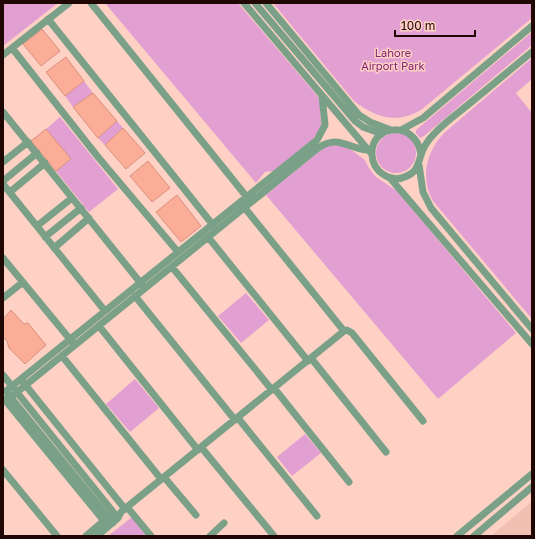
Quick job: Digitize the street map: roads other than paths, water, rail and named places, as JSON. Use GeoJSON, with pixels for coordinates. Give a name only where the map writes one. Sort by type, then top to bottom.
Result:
{"type":"FeatureCollection","features":[{"type":"Feature","properties":{"kind":"street"},"geometry":{"type":"LineString","coordinates":[[3,55],[68,3]]}},
{"type":"Feature","properties":{"kind":"street"},"geometry":{"type":"LineString","coordinates":[[91,3],[344,331]]}},
{"type":"Feature","properties":{"kind":"street"},"geometry":{"type":"LineString","coordinates":[[244,3],[370,152],[375,166],[384,176],[390,178],[407,176],[419,165]]}},
{"type":"Feature","properties":{"kind":"street"},"geometry":{"type":"LineString","coordinates":[[255,3],[355,121],[363,127],[382,134]]}},
{"type":"Feature","properties":{"kind":"street"},"geometry":{"type":"LineString","coordinates":[[266,3],[359,115],[368,121],[391,130],[401,130],[413,136],[420,148],[421,155],[419,165],[423,192],[431,208],[532,329]]}},
{"type":"Feature","properties":{"kind":"street"},"geometry":{"type":"LineString","coordinates":[[48,20],[213,225]]}},
{"type":"Feature","properties":{"kind":"street"},"geometry":{"type":"LineString","coordinates":[[401,130],[423,118],[532,26]]}},
{"type":"Feature","properties":{"kind":"street"},"geometry":{"type":"LineString","coordinates":[[12,48],[98,157],[178,252]]}},
{"type":"Feature","properties":{"kind":"street"},"geometry":{"type":"LineString","coordinates":[[421,155],[432,137],[439,129],[532,52]]}},
{"type":"Feature","properties":{"kind":"street"},"geometry":{"type":"LineString","coordinates":[[8,394],[72,342],[105,311],[172,267],[208,237],[320,136],[324,125],[322,96]]}},
{"type":"Feature","properties":{"kind":"street"},"geometry":{"type":"LineString","coordinates":[[3,112],[143,285]]}},
{"type":"Feature","properties":{"kind":"street"},"geometry":{"type":"LineString","coordinates":[[370,152],[373,145],[382,134],[391,130]]}},
{"type":"Feature","properties":{"kind":"street"},"geometry":{"type":"LineString","coordinates":[[23,382],[62,356],[72,342],[99,326],[134,296],[143,285],[178,252],[324,144],[338,141],[356,150],[370,152]]}},
{"type":"Feature","properties":{"kind":"street"},"geometry":{"type":"LineString","coordinates":[[3,162],[28,142]]}},
{"type":"Feature","properties":{"kind":"street"},"geometry":{"type":"LineString","coordinates":[[3,181],[37,153]]}},
{"type":"Feature","properties":{"kind":"street"},"geometry":{"type":"LineString","coordinates":[[10,192],[44,163]]}},
{"type":"Feature","properties":{"kind":"street"},"geometry":{"type":"LineString","coordinates":[[390,178],[532,344]]}},
{"type":"Feature","properties":{"kind":"street"},"geometry":{"type":"LineString","coordinates":[[3,184],[105,311]]}},
{"type":"Feature","properties":{"kind":"street"},"geometry":{"type":"LineString","coordinates":[[37,226],[72,198]]}},
{"type":"Feature","properties":{"kind":"street"},"geometry":{"type":"LineString","coordinates":[[45,237],[81,208]]}},
{"type":"Feature","properties":{"kind":"street"},"geometry":{"type":"LineString","coordinates":[[54,248],[89,218]]}},
{"type":"Feature","properties":{"kind":"street"},"geometry":{"type":"LineString","coordinates":[[208,237],[386,452]]}},
{"type":"Feature","properties":{"kind":"street"},"geometry":{"type":"LineString","coordinates":[[3,258],[72,342]]}},
{"type":"Feature","properties":{"kind":"street"},"geometry":{"type":"LineString","coordinates":[[172,267],[350,482]]}},
{"type":"Feature","properties":{"kind":"street"},"geometry":{"type":"LineString","coordinates":[[3,298],[23,282]]}},
{"type":"Feature","properties":{"kind":"street"},"geometry":{"type":"LineString","coordinates":[[134,296],[317,516]]}},
{"type":"Feature","properties":{"kind":"street"},"geometry":{"type":"LineString","coordinates":[[99,326],[199,449],[274,536]]}},
{"type":"Feature","properties":{"kind":"street"},"geometry":{"type":"LineString","coordinates":[[86,536],[116,515],[163,478],[344,331],[347,330],[352,333],[423,421]]}},
{"type":"Feature","properties":{"kind":"street"},"geometry":{"type":"LineString","coordinates":[[62,356],[163,478],[196,515]]}},
{"type":"Feature","properties":{"kind":"street"},"geometry":{"type":"LineString","coordinates":[[3,376],[8,394],[116,515],[152,536]]}},
{"type":"Feature","properties":{"kind":"street"},"geometry":{"type":"LineString","coordinates":[[23,382],[116,515]]}},
{"type":"Feature","properties":{"kind":"street"},"geometry":{"type":"LineString","coordinates":[[3,470],[57,536]]}},
{"type":"Feature","properties":{"kind":"street"},"geometry":{"type":"LineString","coordinates":[[457,536],[532,474]]}},
{"type":"Feature","properties":{"kind":"street"},"geometry":{"type":"LineString","coordinates":[[474,536],[532,487]]}},
{"type":"Feature","properties":{"kind":"street"},"geometry":{"type":"LineString","coordinates":[[97,536],[116,515]]}},
{"type":"Feature","properties":{"kind":"street"},"geometry":{"type":"LineString","coordinates":[[210,536],[224,523]]}},
{"type":"Feature","properties":{"kind":"park label","name":"Lahore Airport Park"},"geometry":{"type":"Point","coordinates":[393,59]}}]}
